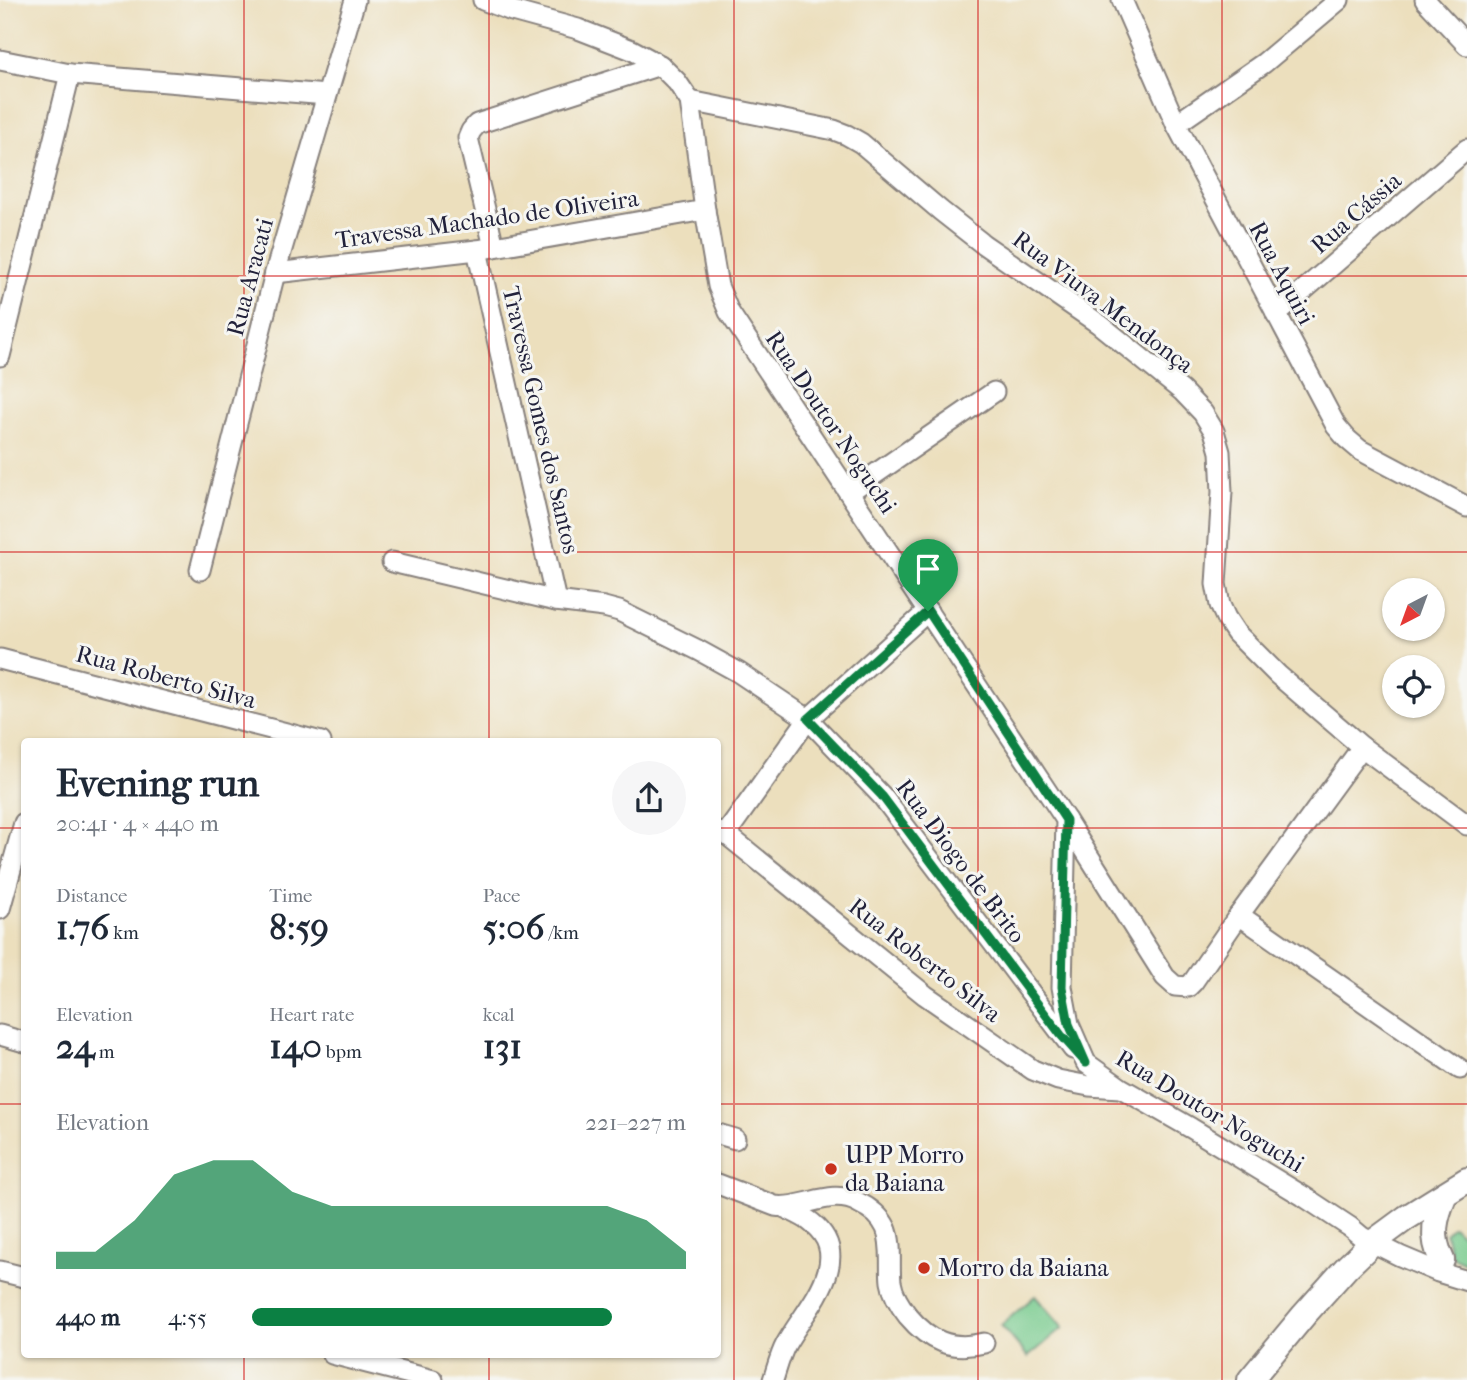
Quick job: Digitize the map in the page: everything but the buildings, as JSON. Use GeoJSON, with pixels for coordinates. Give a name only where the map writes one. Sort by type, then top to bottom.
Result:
{"type":"FeatureCollection","features":[{"type":"Feature","properties":{"kind":"main road"},"geometry":{"type":"LineString","coordinates":[[1251,1380],[1304,1315],[1347,1267],[1377,1239],[1467,1180]]}},
{"type":"Feature","properties":{"kind":"main road"},"geometry":{"type":"LineString","coordinates":[[1445,1194],[1438,1212],[1436,1248],[1456,1273]]}},
{"type":"Feature","properties":{"kind":"street","name":"Rua Aracati"},"geometry":{"type":"LineString","coordinates":[[200,570],[275,274],[355,0]]}},
{"type":"Feature","properties":{"kind":"street"},"geometry":{"type":"LineString","coordinates":[[483,0],[589,33],[632,50],[660,65],[677,82],[690,101]]}},
{"type":"Feature","properties":{"kind":"street","name":"Rua Aquiri"},"geometry":{"type":"LineString","coordinates":[[1122,0],[1176,124],[1336,426],[1360,450],[1467,507]]}},
{"type":"Feature","properties":{"kind":"street"},"geometry":{"type":"LineString","coordinates":[[1176,124],[1264,63],[1339,0]]}},
{"type":"Feature","properties":{"kind":"street"},"geometry":{"type":"LineString","coordinates":[[1425,0],[1467,45]]}},
{"type":"Feature","properties":{"kind":"street"},"geometry":{"type":"LineString","coordinates":[[0,60],[70,74],[327,95]]}},
{"type":"Feature","properties":{"kind":"street","name":"Travessa Gomes dos Santos"},"geometry":{"type":"LineString","coordinates":[[556,601],[486,249],[468,138],[477,124],[660,65]]}},
{"type":"Feature","properties":{"kind":"street"},"geometry":{"type":"LineString","coordinates":[[0,356],[70,74]]}},
{"type":"Feature","properties":{"kind":"street","name":"Rua Doutor Noguchi"},"geometry":{"type":"LineString","coordinates":[[690,101],[718,286],[729,312],[1066,820],[1062,987],[1069,1024],[1086,1063],[1121,1088],[1203,1135],[1350,1227],[1370,1229],[1377,1239],[1456,1273]]}},
{"type":"Feature","properties":{"kind":"street","name":"Rua Viuva Mendonça"},"geometry":{"type":"LineString","coordinates":[[690,101],[834,130],[861,143],[983,244],[1099,324],[1182,391],[1203,413],[1214,431],[1220,452],[1222,492],[1216,584],[1226,618],[1278,675],[1362,747],[1467,825]]}},
{"type":"Feature","properties":{"kind":"street","name":"Rua Cássia"},"geometry":{"type":"LineString","coordinates":[[1276,314],[1467,149]]}},
{"type":"Feature","properties":{"kind":"street","name":"Travessa Machado de Oliveira"},"geometry":{"type":"LineString","coordinates":[[275,274],[486,249],[705,209]]}},
{"type":"Feature","properties":{"kind":"street"},"geometry":{"type":"LineString","coordinates":[[849,492],[994,392]]}},
{"type":"Feature","properties":{"kind":"street","name":"Rua Diogo de Brito"},"geometry":{"type":"LineString","coordinates":[[392,562],[556,601],[619,611],[737,672],[808,719],[882,796],[1061,1035],[1086,1063]]}},
{"type":"Feature","properties":{"kind":"street"},"geometry":{"type":"LineString","coordinates":[[722,833],[808,719],[928,611]]}},
{"type":"Feature","properties":{"kind":"street","name":"Rua Roberto Silva"},"geometry":{"type":"LineString","coordinates":[[0,659],[261,735],[287,738]]}},
{"type":"Feature","properties":{"kind":"street"},"geometry":{"type":"LineString","coordinates":[[1066,820],[1165,977],[1175,986],[1188,987],[1362,747]]}},
{"type":"Feature","properties":{"kind":"street","name":"Rua Roberto Silva"},"geometry":{"type":"LineString","coordinates":[[722,833],[925,995],[1033,1070],[1068,1082],[1121,1088]]}},
{"type":"Feature","properties":{"kind":"street"},"geometry":{"type":"LineString","coordinates":[[0,909],[18,866],[21,844]]}},
{"type":"Feature","properties":{"kind":"street"},"geometry":{"type":"LineString","coordinates":[[1239,915],[1460,1069]]}},
{"type":"Feature","properties":{"kind":"street"},"geometry":{"type":"LineString","coordinates":[[0,1035],[21,1041]]}},
{"type":"Feature","properties":{"kind":"street"},"geometry":{"type":"LineString","coordinates":[[721,1185],[775,1206],[783,1207],[829,1197],[850,1198],[862,1204],[885,1226],[889,1237],[891,1282],[901,1307],[913,1322],[932,1339],[944,1343],[959,1346],[984,1343]]}},
{"type":"Feature","properties":{"kind":"street"},"geometry":{"type":"LineString","coordinates":[[774,1380],[786,1343],[824,1285],[830,1252],[824,1236],[815,1225],[783,1207]]}},
{"type":"Feature","properties":{"kind":"street"},"geometry":{"type":"LineString","coordinates":[[0,1271],[21,1276]]}},
{"type":"Feature","properties":{"kind":"street"},"geometry":{"type":"LineString","coordinates":[[348,1358],[433,1380]]}},
{"type":"Feature","properties":{"kind":"green space"},"geometry":{"type":"Polygon","coordinates":[[[1453,1226],[1467,1239],[1467,1264],[1452,1257],[1445,1233],[1453,1226]]]}},
{"type":"Feature","properties":{"kind":"green space"},"geometry":{"type":"Polygon","coordinates":[[[1035,1296],[1063,1328],[1028,1357],[1001,1325],[1035,1296]]]}},
{"type":"Feature","properties":{"kind":"place","name":"UPP Morro da Baiana"},"geometry":{"type":"Point","coordinates":[831,1169]}},
{"type":"Feature","properties":{"kind":"place","name":"Morro da Baiana"},"geometry":{"type":"Point","coordinates":[924,1268]}},
{"type":"Feature","properties":{"kind":"route"},"geometry":{"type":"LineString","coordinates":[[928,611],[1066,820],[1062,987],[1069,1024],[1086,1063],[1061,1035],[882,796],[808,719],[928,611]]}}]}
